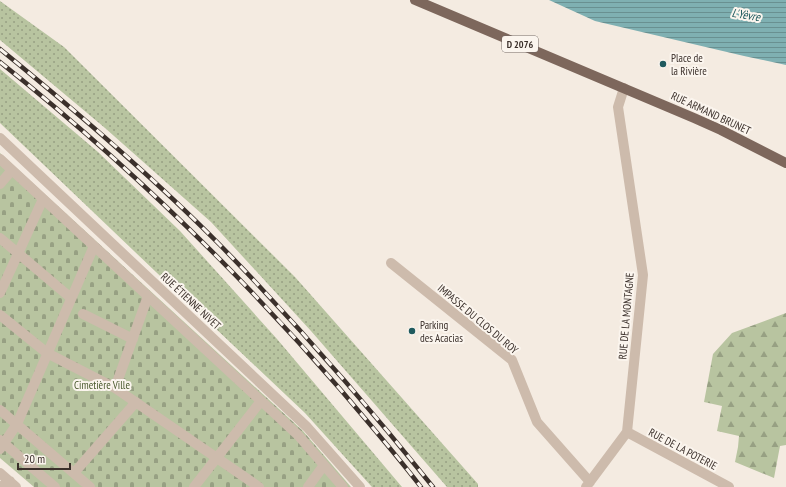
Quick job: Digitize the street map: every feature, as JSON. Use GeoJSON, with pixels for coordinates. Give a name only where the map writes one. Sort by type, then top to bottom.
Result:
{"type":"FeatureCollection","features":[{"type":"Feature","properties":{"kind":"main road","name":"D 2076"},"geometry":{"type":"LineString","coordinates":[[415,0],[624,88]]}},
{"type":"Feature","properties":{"kind":"main road","name":"RUE ARMAND BRUNET"},"geometry":{"type":"LineString","coordinates":[[624,88],[721,130],[786,163]]}},
{"type":"Feature","properties":{"kind":"street","name":"RUE DE LA MONTAGNE"},"geometry":{"type":"LineString","coordinates":[[624,88],[618,107],[643,275],[627,432]]}},
{"type":"Feature","properties":{"kind":"street","name":"RUE ÉTIENNE NIVET"},"geometry":{"type":"LineString","coordinates":[[0,138],[307,427],[360,487]]}},
{"type":"Feature","properties":{"kind":"street"},"geometry":{"type":"LineString","coordinates":[[0,159],[298,435],[344,487]]}},
{"type":"Feature","properties":{"kind":"street"},"geometry":{"type":"LineString","coordinates":[[0,184],[12,170]]}},
{"type":"Feature","properties":{"kind":"street"},"geometry":{"type":"LineString","coordinates":[[0,293],[43,199]]}},
{"type":"Feature","properties":{"kind":"street"},"geometry":{"type":"LineString","coordinates":[[0,238],[71,298]]}},
{"type":"Feature","properties":{"kind":"street"},"geometry":{"type":"LineString","coordinates":[[55,487],[1,444],[17,424],[94,246]]}},
{"type":"Feature","properties":{"kind":"street","name":"IMPASSE DU CLOS DU ROY"},"geometry":{"type":"LineString","coordinates":[[391,263],[512,360],[537,422],[588,485]]}},
{"type":"Feature","properties":{"kind":"street"},"geometry":{"type":"LineString","coordinates":[[115,388],[148,296]]}},
{"type":"Feature","properties":{"kind":"street"},"geometry":{"type":"LineString","coordinates":[[83,314],[133,339]]}},
{"type":"Feature","properties":{"kind":"street"},"geometry":{"type":"LineString","coordinates":[[0,315],[47,353],[115,388],[259,487]]}},
{"type":"Feature","properties":{"kind":"street"},"geometry":{"type":"LineString","coordinates":[[194,487],[261,401]]}},
{"type":"Feature","properties":{"kind":"street"},"geometry":{"type":"LineString","coordinates":[[74,473],[136,402]]}},
{"type":"Feature","properties":{"kind":"street"},"geometry":{"type":"LineString","coordinates":[[0,410],[90,487]]}},
{"type":"Feature","properties":{"kind":"street"},"geometry":{"type":"LineString","coordinates":[[588,485],[627,432]]}},
{"type":"Feature","properties":{"kind":"street","name":"RUE DE LA POTERIE"},"geometry":{"type":"LineString","coordinates":[[627,432],[728,487]]}},
{"type":"Feature","properties":{"kind":"street"},"geometry":{"type":"LineString","coordinates":[[308,487],[324,465]]}},
{"type":"Feature","properties":{"kind":"street"},"geometry":{"type":"LineString","coordinates":[[0,473],[13,484]]}},
{"type":"Feature","properties":{"kind":"street"},"geometry":{"type":"LineString","coordinates":[[0,487],[13,484]]}},
{"type":"Feature","properties":{"kind":"green space"},"geometry":{"type":"Polygon","coordinates":[[[0,1],[64,47],[295,277],[478,484],[478,487],[447,487],[311,331],[211,222],[105,128],[0,40],[0,1]]]}},
{"type":"Feature","properties":{"kind":"green space"},"geometry":{"type":"Polygon","coordinates":[[[0,69],[98,152],[180,231],[277,339],[402,487],[372,487],[305,413],[0,123],[0,69]]]}},
{"type":"Feature","properties":{"kind":"green space","name":"Cimetière Ville"},"geometry":{"type":"Polygon","coordinates":[[[0,153],[303,431],[351,487],[34,487],[0,458],[0,153]]]}},
{"type":"Feature","properties":{"kind":"green space"},"geometry":{"type":"Polygon","coordinates":[[[786,313],[786,445],[780,446],[774,478],[735,462],[739,436],[717,431],[722,406],[704,402],[713,354],[732,333],[786,313]]]}},
{"type":"Feature","properties":{"kind":"water","name":"L'Yèvre"},"geometry":{"type":"Polygon","coordinates":[[[549,0],[786,0],[786,65],[595,21],[549,0]]]}},
{"type":"Feature","properties":{"kind":"railway"},"geometry":{"type":"LineString","coordinates":[[0,49],[113,144],[220,245],[276,303],[330,363],[433,487]]}},
{"type":"Feature","properties":{"kind":"railway"},"geometry":{"type":"LineString","coordinates":[[0,62],[91,138],[220,259],[261,301],[340,389],[421,487]]}},
{"type":"Feature","properties":{"kind":"place","name":"Place de la Rivière"},"geometry":{"type":"Point","coordinates":[663,64]}},
{"type":"Feature","properties":{"kind":"place","name":"Parking des Acacias"},"geometry":{"type":"Point","coordinates":[412,331]}}]}
